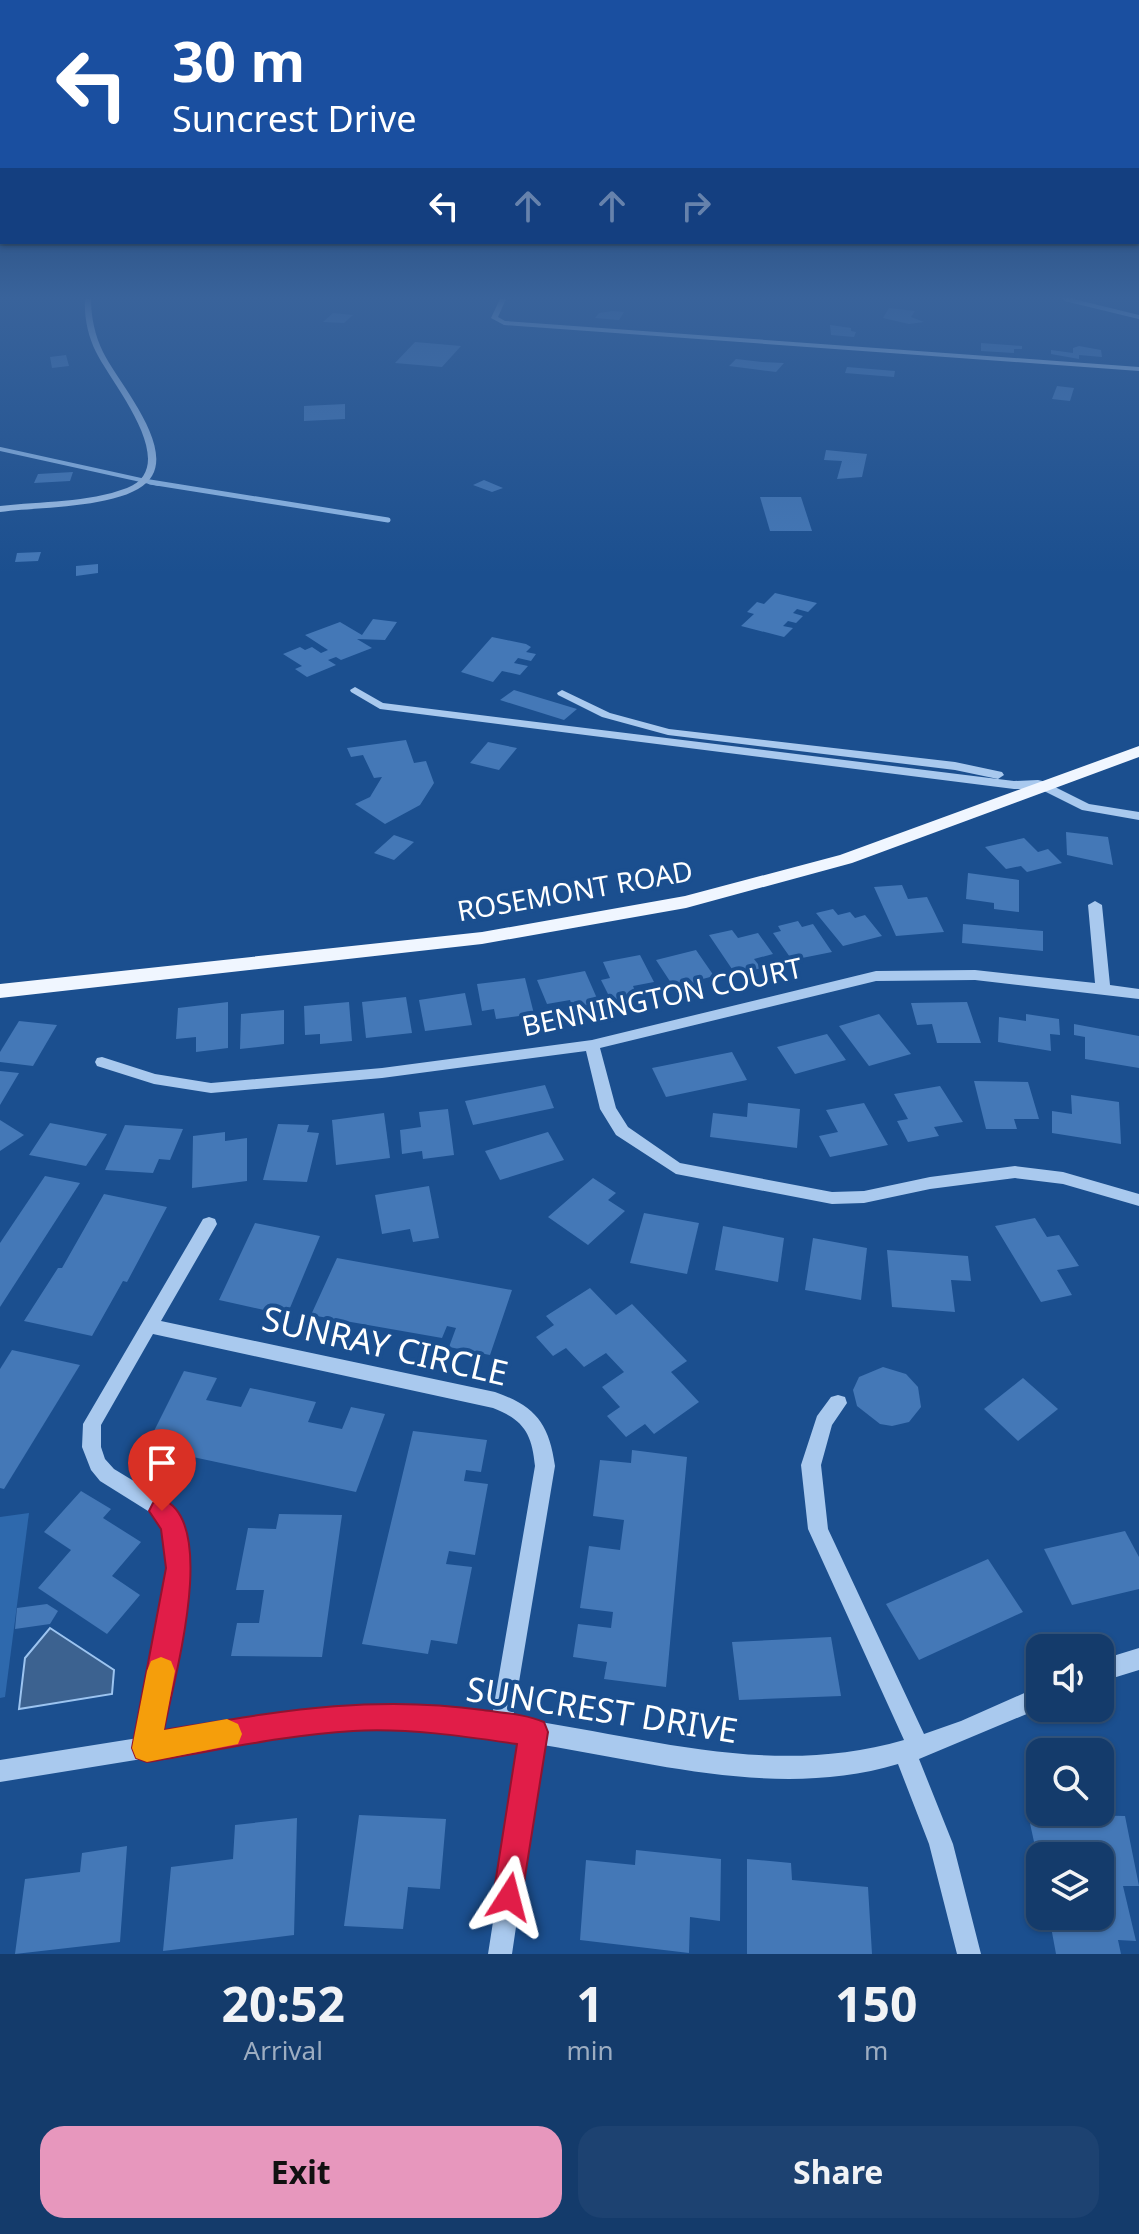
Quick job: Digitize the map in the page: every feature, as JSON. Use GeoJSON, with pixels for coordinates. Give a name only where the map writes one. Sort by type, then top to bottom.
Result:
{"type":"FeatureCollection","features":[{"type":"Feature","properties":{"kind":"main road","name":"ROSEMONT ROAD"},"geometry":{"type":"LineString","coordinates":[[0,991],[482,938],[637,912],[728,892],[846,859],[1139,751]]}},
{"type":"Feature","properties":{"kind":"street"},"geometry":{"type":"LineString","coordinates":[[0,509],[124,491],[147,481],[155,468],[153,453],[143,426],[122,390]]}},
{"type":"Feature","properties":{"kind":"street"},"geometry":{"type":"LineString","coordinates":[[355,690],[380,706],[1014,785],[1048,786]]}},
{"type":"Feature","properties":{"kind":"street"},"geometry":{"type":"LineString","coordinates":[[562,693],[606,715],[668,732],[955,766],[1048,786],[1086,807],[1139,816]]}},
{"type":"Feature","properties":{"kind":"street"},"geometry":{"type":"LineString","coordinates":[[1095,905],[1103,989]]}},
{"type":"Feature","properties":{"kind":"street","name":"BENNINGTON COURT"},"geometry":{"type":"LineString","coordinates":[[102,1062],[154,1079],[211,1088],[382,1073],[592,1045],[883,976],[950,973],[1139,994]]}},
{"type":"Feature","properties":{"kind":"street"},"geometry":{"type":"LineString","coordinates":[[592,1045],[608,1109],[622,1131],[676,1168],[832,1198],[864,1197],[930,1183],[1015,1172],[1063,1178],[1139,1200]]}},
{"type":"Feature","properties":{"kind":"street"},"geometry":{"type":"LineString","coordinates":[[147,1748],[180,1568],[178,1541],[174,1524],[162,1511],[94,1462],[90,1442],[92,1424],[209,1224]]}},
{"type":"Feature","properties":{"kind":"street","name":"SUNRAY CIRCLE"},"geometry":{"type":"LineString","coordinates":[[149,1326],[495,1400],[512,1406],[531,1421],[543,1440],[545,1466],[501,1727]]}},
{"type":"Feature","properties":{"kind":"street"},"geometry":{"type":"LineString","coordinates":[[838,1403],[824,1422],[811,1465],[818,1529],[912,1750],[941,1844],[969,1954]]}},
{"type":"Feature","properties":{"kind":"street"},"geometry":{"type":"LineString","coordinates":[[1114,1667],[1139,1659]]}},
{"type":"Feature","properties":{"kind":"street","name":"SUNCREST DRIVE"},"geometry":{"type":"LineString","coordinates":[[0,1771],[356,1716],[448,1720],[691,1760],[777,1769],[867,1763],[970,1730],[1026,1704]]}},
{"type":"Feature","properties":{"kind":"street"},"geometry":{"type":"LineString","coordinates":[[500,1954],[534,1732]]}},
{"type":"Feature","properties":{"kind":"shaded area"},"geometry":{"type":"Polygon","coordinates":[[[29,1513],[5,1697],[0,1698],[0,1517],[29,1513]]]}},
{"type":"Feature","properties":{"kind":"shaded area"},"geometry":{"type":"Polygon","coordinates":[[[50,1628],[114,1670],[112,1694],[19,1709],[25,1658],[50,1628]]]}},
{"type":"Feature","properties":{"kind":"building"},"geometry":{"type":"Polygon","coordinates":[[[1055,390],[1073,390],[1070,401],[1052,399],[1055,390]]]}},
{"type":"Feature","properties":{"kind":"building"},"geometry":{"type":"Polygon","coordinates":[[[345,404],[345,419],[304,421],[304,406],[345,404]]]}},
{"type":"Feature","properties":{"kind":"building"},"geometry":{"type":"Polygon","coordinates":[[[826,450],[867,454],[862,477],[837,479],[842,461],[824,460],[826,450]]]}},
{"type":"Feature","properties":{"kind":"building"},"geometry":{"type":"Polygon","coordinates":[[[73,472],[70,481],[34,483],[38,474],[73,472]]]}},
{"type":"Feature","properties":{"kind":"building"},"geometry":{"type":"Polygon","coordinates":[[[484,480],[503,488],[492,492],[473,485],[484,480]]]}},
{"type":"Feature","properties":{"kind":"building"},"geometry":{"type":"Polygon","coordinates":[[[760,497],[801,497],[812,531],[770,531],[760,497]]]}},
{"type":"Feature","properties":{"kind":"building"},"geometry":{"type":"Polygon","coordinates":[[[41,552],[38,561],[15,562],[17,553],[41,552]]]}},
{"type":"Feature","properties":{"kind":"building"},"geometry":{"type":"Polygon","coordinates":[[[98,564],[98,573],[76,576],[76,566],[98,564]]]}},
{"type":"Feature","properties":{"kind":"building"},"geometry":{"type":"Polygon","coordinates":[[[775,593],[817,603],[808,612],[797,609],[793,613],[803,616],[796,623],[788,621],[783,626],[793,628],[784,637],[741,626],[754,614],[747,612],[757,602],[764,604],[775,593]]]}},
{"type":"Feature","properties":{"kind":"building"},"geometry":{"type":"Polygon","coordinates":[[[373,619],[397,622],[385,640],[357,639],[372,648],[341,660],[336,657],[328,660],[336,665],[307,677],[295,669],[302,666],[283,654],[300,647],[305,650],[312,647],[321,653],[328,650],[305,635],[340,622],[362,635],[373,619]]]}},
{"type":"Feature","properties":{"kind":"building"},"geometry":{"type":"Polygon","coordinates":[[[492,637],[531,647],[526,652],[536,654],[531,661],[518,658],[514,663],[528,666],[520,675],[502,671],[493,682],[461,672],[492,637]]]}},
{"type":"Feature","properties":{"kind":"building"},"geometry":{"type":"Polygon","coordinates":[[[514,690],[577,709],[564,720],[500,700],[514,690]]]}},
{"type":"Feature","properties":{"kind":"building"},"geometry":{"type":"Polygon","coordinates":[[[406,740],[414,763],[426,761],[434,783],[420,805],[385,824],[355,804],[370,797],[382,777],[374,778],[363,755],[351,757],[347,748],[406,740]]]}},
{"type":"Feature","properties":{"kind":"building"},"geometry":{"type":"Polygon","coordinates":[[[488,742],[517,748],[499,770],[470,763],[488,742]]]}},
{"type":"Feature","properties":{"kind":"building"},"geometry":{"type":"Polygon","coordinates":[[[1066,832],[1108,837],[1113,865],[1067,855],[1066,832]]]}},
{"type":"Feature","properties":{"kind":"building"},"geometry":{"type":"Polygon","coordinates":[[[394,835],[414,842],[394,860],[374,853],[394,835]]]}},
{"type":"Feature","properties":{"kind":"building"},"geometry":{"type":"Polygon","coordinates":[[[1024,838],[1038,852],[1048,849],[1062,863],[1027,872],[1021,866],[1006,869],[985,847],[1024,838]]]}},
{"type":"Feature","properties":{"kind":"building"},"geometry":{"type":"Polygon","coordinates":[[[968,873],[1019,880],[1019,912],[994,909],[994,903],[966,899],[968,873]]]}},
{"type":"Feature","properties":{"kind":"building"},"geometry":{"type":"Polygon","coordinates":[[[902,885],[908,899],[927,897],[944,932],[896,936],[874,887],[902,885]]]}},
{"type":"Feature","properties":{"kind":"building"},"geometry":{"type":"Polygon","coordinates":[[[833,909],[838,915],[850,912],[855,918],[865,915],[882,936],[843,946],[816,913],[833,909]]]}},
{"type":"Feature","properties":{"kind":"building"},"geometry":{"type":"Polygon","coordinates":[[[798,921],[802,927],[813,924],[832,952],[792,960],[773,933],[781,931],[778,926],[798,921]]]}},
{"type":"Feature","properties":{"kind":"building"},"geometry":{"type":"Polygon","coordinates":[[[963,924],[1043,931],[1043,951],[962,943],[963,924]]]}},
{"type":"Feature","properties":{"kind":"building"},"geometry":{"type":"Polygon","coordinates":[[[732,930],[738,938],[758,933],[773,954],[754,959],[761,968],[736,975],[709,935],[732,930]]]}},
{"type":"Feature","properties":{"kind":"building"},"geometry":{"type":"Polygon","coordinates":[[[696,950],[714,976],[695,981],[699,986],[677,992],[656,960],[696,950]]]}},
{"type":"Feature","properties":{"kind":"building"},"geometry":{"type":"Polygon","coordinates":[[[640,955],[654,982],[633,986],[637,996],[611,1000],[601,980],[610,978],[603,962],[640,955]]]}},
{"type":"Feature","properties":{"kind":"building"},"geometry":{"type":"Polygon","coordinates":[[[585,971],[599,1003],[573,1008],[570,1000],[547,1004],[537,980],[585,971]]]}},
{"type":"Feature","properties":{"kind":"building"},"geometry":{"type":"Polygon","coordinates":[[[525,978],[534,1014],[496,1019],[494,1009],[482,1011],[477,984],[525,978]]]}},
{"type":"Feature","properties":{"kind":"building"},"geometry":{"type":"Polygon","coordinates":[[[465,993],[472,1025],[425,1031],[419,1000],[465,993]]]}},
{"type":"Feature","properties":{"kind":"building"},"geometry":{"type":"Polygon","coordinates":[[[406,997],[412,1033],[366,1038],[362,1002],[406,997]]]}},
{"type":"Feature","properties":{"kind":"building"},"geometry":{"type":"Polygon","coordinates":[[[228,1002],[228,1048],[196,1052],[196,1037],[176,1039],[178,1008],[228,1002]]]}},
{"type":"Feature","properties":{"kind":"building"},"geometry":{"type":"Polygon","coordinates":[[[349,1002],[352,1041],[320,1044],[320,1034],[305,1035],[304,1006],[349,1002]]]}},
{"type":"Feature","properties":{"kind":"building"},"geometry":{"type":"Polygon","coordinates":[[[967,1002],[981,1043],[937,1043],[932,1024],[917,1025],[911,1003],[967,1002]]]}},
{"type":"Feature","properties":{"kind":"building"},"geometry":{"type":"Polygon","coordinates":[[[284,1010],[284,1044],[240,1049],[241,1014],[284,1010]]]}},
{"type":"Feature","properties":{"kind":"building"},"geometry":{"type":"Polygon","coordinates":[[[879,1014],[911,1054],[869,1066],[839,1026],[879,1014]]]}},
{"type":"Feature","properties":{"kind":"building"},"geometry":{"type":"Polygon","coordinates":[[[1026,1014],[1059,1019],[1060,1035],[1050,1034],[1051,1051],[998,1042],[999,1017],[1026,1021],[1026,1014]]]}},
{"type":"Feature","properties":{"kind":"building"},"geometry":{"type":"Polygon","coordinates":[[[19,1021],[57,1025],[33,1066],[0,1062],[0,1052],[19,1021]]]}},
{"type":"Feature","properties":{"kind":"building"},"geometry":{"type":"Polygon","coordinates":[[[1074,1024],[1139,1036],[1139,1068],[1085,1059],[1085,1037],[1074,1035],[1074,1024]]]}},
{"type":"Feature","properties":{"kind":"building"},"geometry":{"type":"Polygon","coordinates":[[[827,1034],[846,1060],[795,1074],[777,1047],[827,1034]]]}},
{"type":"Feature","properties":{"kind":"building"},"geometry":{"type":"Polygon","coordinates":[[[732,1052],[747,1080],[666,1097],[652,1068],[732,1052]]]}},
{"type":"Feature","properties":{"kind":"building"},"geometry":{"type":"Polygon","coordinates":[[[0,1071],[19,1073],[0,1105],[0,1071]]]}},
{"type":"Feature","properties":{"kind":"building"},"geometry":{"type":"Polygon","coordinates":[[[974,1081],[1028,1082],[1039,1119],[1014,1119],[1017,1129],[986,1129],[974,1081]]]}},
{"type":"Feature","properties":{"kind":"building"},"geometry":{"type":"Polygon","coordinates":[[[545,1085],[554,1108],[473,1125],[465,1101],[545,1085]]]}},
{"type":"Feature","properties":{"kind":"building"},"geometry":{"type":"Polygon","coordinates":[[[940,1086],[963,1122],[934,1127],[939,1136],[908,1142],[897,1121],[908,1119],[894,1094],[940,1086]]]}},
{"type":"Feature","properties":{"kind":"building"},"geometry":{"type":"Polygon","coordinates":[[[1071,1095],[1119,1102],[1121,1144],[1052,1133],[1052,1111],[1072,1114],[1071,1095]]]}},
{"type":"Feature","properties":{"kind":"building"},"geometry":{"type":"Polygon","coordinates":[[[748,1103],[800,1109],[797,1148],[710,1137],[713,1113],[747,1117],[748,1103]]]}},
{"type":"Feature","properties":{"kind":"building"},"geometry":{"type":"Polygon","coordinates":[[[864,1103],[888,1145],[830,1157],[819,1136],[838,1132],[826,1110],[864,1103]]]}},
{"type":"Feature","properties":{"kind":"building"},"geometry":{"type":"Polygon","coordinates":[[[448,1109],[454,1155],[423,1159],[422,1151],[402,1154],[400,1130],[421,1127],[419,1112],[448,1109]]]}},
{"type":"Feature","properties":{"kind":"building"},"geometry":{"type":"Polygon","coordinates":[[[384,1113],[390,1158],[336,1165],[332,1120],[384,1113]]]}},
{"type":"Feature","properties":{"kind":"building"},"geometry":{"type":"Polygon","coordinates":[[[0,1120],[24,1135],[0,1151],[0,1120]]]}},
{"type":"Feature","properties":{"kind":"building"},"geometry":{"type":"Polygon","coordinates":[[[50,1123],[107,1134],[86,1166],[29,1155],[50,1123]]]}},
{"type":"Feature","properties":{"kind":"building"},"geometry":{"type":"Polygon","coordinates":[[[278,1124],[309,1125],[307,1132],[319,1133],[307,1182],[263,1180],[278,1124]]]}},
{"type":"Feature","properties":{"kind":"building"},"geometry":{"type":"Polygon","coordinates":[[[125,1125],[183,1129],[170,1160],[159,1159],[153,1173],[105,1170],[125,1125]]]}},
{"type":"Feature","properties":{"kind":"building"},"geometry":{"type":"Polygon","coordinates":[[[225,1132],[225,1141],[247,1138],[247,1181],[192,1188],[193,1136],[225,1132]]]}},
{"type":"Feature","properties":{"kind":"building"},"geometry":{"type":"Polygon","coordinates":[[[548,1132],[564,1160],[500,1180],[485,1151],[548,1132]]]}},
{"type":"Feature","properties":{"kind":"building"},"geometry":{"type":"Polygon","coordinates":[[[45,1176],[80,1183],[0,1307],[0,1243],[45,1176]]]}},
{"type":"Feature","properties":{"kind":"building"},"geometry":{"type":"Polygon","coordinates":[[[593,1178],[616,1193],[608,1200],[625,1211],[588,1245],[548,1217],[593,1178]]]}},
{"type":"Feature","properties":{"kind":"building"},"geometry":{"type":"Polygon","coordinates":[[[429,1186],[439,1238],[413,1242],[410,1229],[382,1234],[375,1195],[429,1186]]]}},
{"type":"Feature","properties":{"kind":"building"},"geometry":{"type":"Polygon","coordinates":[[[104,1194],[167,1207],[127,1282],[123,1281],[92,1336],[24,1321],[58,1268],[62,1268],[104,1194]]]}},
{"type":"Feature","properties":{"kind":"building"},"geometry":{"type":"Polygon","coordinates":[[[644,1213],[699,1223],[687,1274],[630,1263],[644,1213]]]}},
{"type":"Feature","properties":{"kind":"building"},"geometry":{"type":"Polygon","coordinates":[[[1035,1218],[1047,1237],[1059,1235],[1079,1266],[1057,1270],[1072,1295],[1041,1302],[995,1226],[1035,1218]]]}},
{"type":"Feature","properties":{"kind":"building"},"geometry":{"type":"Polygon","coordinates":[[[255,1223],[320,1236],[287,1315],[219,1300],[255,1223]]]}},
{"type":"Feature","properties":{"kind":"building"},"geometry":{"type":"Polygon","coordinates":[[[723,1226],[784,1238],[778,1282],[715,1270],[723,1226]]]}},
{"type":"Feature","properties":{"kind":"building"},"geometry":{"type":"Polygon","coordinates":[[[813,1238],[867,1248],[861,1300],[805,1290],[813,1238]]]}},
{"type":"Feature","properties":{"kind":"building"},"geometry":{"type":"Polygon","coordinates":[[[887,1250],[968,1256],[971,1281],[951,1280],[955,1312],[892,1307],[887,1250]]]}},
{"type":"Feature","properties":{"kind":"building"},"geometry":{"type":"Polygon","coordinates":[[[337,1258],[512,1290],[490,1355],[449,1347],[456,1328],[447,1326],[442,1338],[311,1315],[337,1258]]]}},
{"type":"Feature","properties":{"kind":"building"},"geometry":{"type":"Polygon","coordinates":[[[590,1288],[616,1315],[632,1304],[687,1361],[671,1372],[699,1402],[654,1434],[645,1424],[626,1437],[607,1416],[620,1407],[602,1387],[624,1372],[606,1353],[584,1367],[566,1348],[553,1356],[536,1337],[554,1325],[546,1316],[590,1288]]]}},
{"type":"Feature","properties":{"kind":"building"},"geometry":{"type":"Polygon","coordinates":[[[12,1350],[80,1365],[4,1489],[0,1488],[0,1369],[12,1350]]]}},
{"type":"Feature","properties":{"kind":"building"},"geometry":{"type":"Polygon","coordinates":[[[883,1367],[906,1374],[918,1387],[921,1407],[909,1422],[892,1426],[880,1424],[857,1406],[853,1390],[859,1377],[883,1367]]]}},
{"type":"Feature","properties":{"kind":"building"},"geometry":{"type":"Polygon","coordinates":[[[184,1371],[217,1378],[206,1400],[241,1407],[250,1388],[316,1402],[308,1422],[342,1429],[351,1407],[385,1414],[356,1492],[146,1447],[184,1371]]]}},
{"type":"Feature","properties":{"kind":"building"},"geometry":{"type":"Polygon","coordinates":[[[1023,1378],[1058,1409],[1018,1441],[984,1409],[1023,1378]]]}},
{"type":"Feature","properties":{"kind":"building"},"geometry":{"type":"Polygon","coordinates":[[[413,1431],[487,1440],[481,1472],[466,1470],[464,1481],[488,1484],[475,1555],[449,1551],[446,1564],[472,1567],[457,1644],[431,1640],[428,1654],[362,1644],[413,1431]]]}},
{"type":"Feature","properties":{"kind":"building"},"geometry":{"type":"Polygon","coordinates":[[[632,1450],[687,1457],[666,1687],[604,1679],[607,1662],[573,1657],[578,1624],[611,1628],[613,1612],[580,1608],[589,1546],[620,1550],[624,1520],[593,1516],[600,1460],[631,1463],[632,1450]]]}},
{"type":"Feature","properties":{"kind":"building"},"geometry":{"type":"Polygon","coordinates":[[[81,1491],[111,1509],[103,1518],[141,1542],[112,1576],[140,1595],[107,1634],[38,1588],[71,1550],[44,1532],[81,1491]]]}},
{"type":"Feature","properties":{"kind":"building"},"geometry":{"type":"Polygon","coordinates":[[[279,1514],[342,1515],[322,1657],[231,1656],[237,1623],[259,1623],[264,1590],[236,1590],[248,1528],[276,1529],[279,1514]]]}},
{"type":"Feature","properties":{"kind":"building"},"geometry":{"type":"Polygon","coordinates":[[[1125,1531],[1139,1557],[1139,1589],[1072,1605],[1044,1549],[1125,1531]]]}},
{"type":"Feature","properties":{"kind":"building"},"geometry":{"type":"Polygon","coordinates":[[[988,1559],[1023,1612],[919,1660],[886,1604],[988,1559]]]}},
{"type":"Feature","properties":{"kind":"building"},"geometry":{"type":"Polygon","coordinates":[[[47,1604],[58,1611],[50,1624],[15,1629],[17,1608],[47,1604]]]}},
{"type":"Feature","properties":{"kind":"building"},"geometry":{"type":"Polygon","coordinates":[[[831,1637],[841,1696],[739,1700],[732,1642],[831,1637]]]}},
{"type":"Feature","properties":{"kind":"building"},"geometry":{"type":"Polygon","coordinates":[[[359,1815],[446,1819],[440,1889],[408,1887],[403,1929],[344,1926],[359,1815]]]}},
{"type":"Feature","properties":{"kind":"building"},"geometry":{"type":"Polygon","coordinates":[[[1114,1816],[1125,1816],[1139,1886],[1123,1886],[1136,1941],[1118,1940],[1121,1954],[1056,1954],[1052,1930],[1114,1930],[1114,1842],[1034,1842],[1031,1826],[1114,1826],[1114,1816]]]}},
{"type":"Feature","properties":{"kind":"building"},"geometry":{"type":"Polygon","coordinates":[[[297,1818],[294,1935],[163,1951],[171,1867],[233,1859],[235,1825],[297,1818]]]}},
{"type":"Feature","properties":{"kind":"building"},"geometry":{"type":"Polygon","coordinates":[[[127,1846],[120,1942],[15,1954],[25,1879],[80,1872],[82,1853],[127,1846]]]}},
{"type":"Feature","properties":{"kind":"building"},"geometry":{"type":"Polygon","coordinates":[[[636,1850],[721,1859],[720,1921],[690,1917],[689,1953],[580,1940],[586,1860],[635,1865],[636,1850]]]}},
{"type":"Feature","properties":{"kind":"building"},"geometry":{"type":"Polygon","coordinates":[[[747,1859],[791,1863],[792,1880],[868,1887],[872,1954],[747,1954],[747,1859]]]}},
{"type":"Feature","properties":{"kind":"waterway"},"geometry":{"type":"LineString","coordinates":[[0,449],[159,484]]}},
{"type":"Feature","properties":{"kind":"waterway"},"geometry":{"type":"LineString","coordinates":[[150,482],[388,520]]}},
{"type":"Feature","properties":{"kind":"slow traffic"},"geometry":{"type":"LineString","coordinates":[[161,1671],[147,1748],[227,1734]]}},
{"type":"Feature","properties":{"kind":"route"},"geometry":{"type":"LineString","coordinates":[[162,1511],[174,1524],[180,1568],[147,1748],[356,1716],[448,1720],[534,1732],[509,1897]]}}]}
